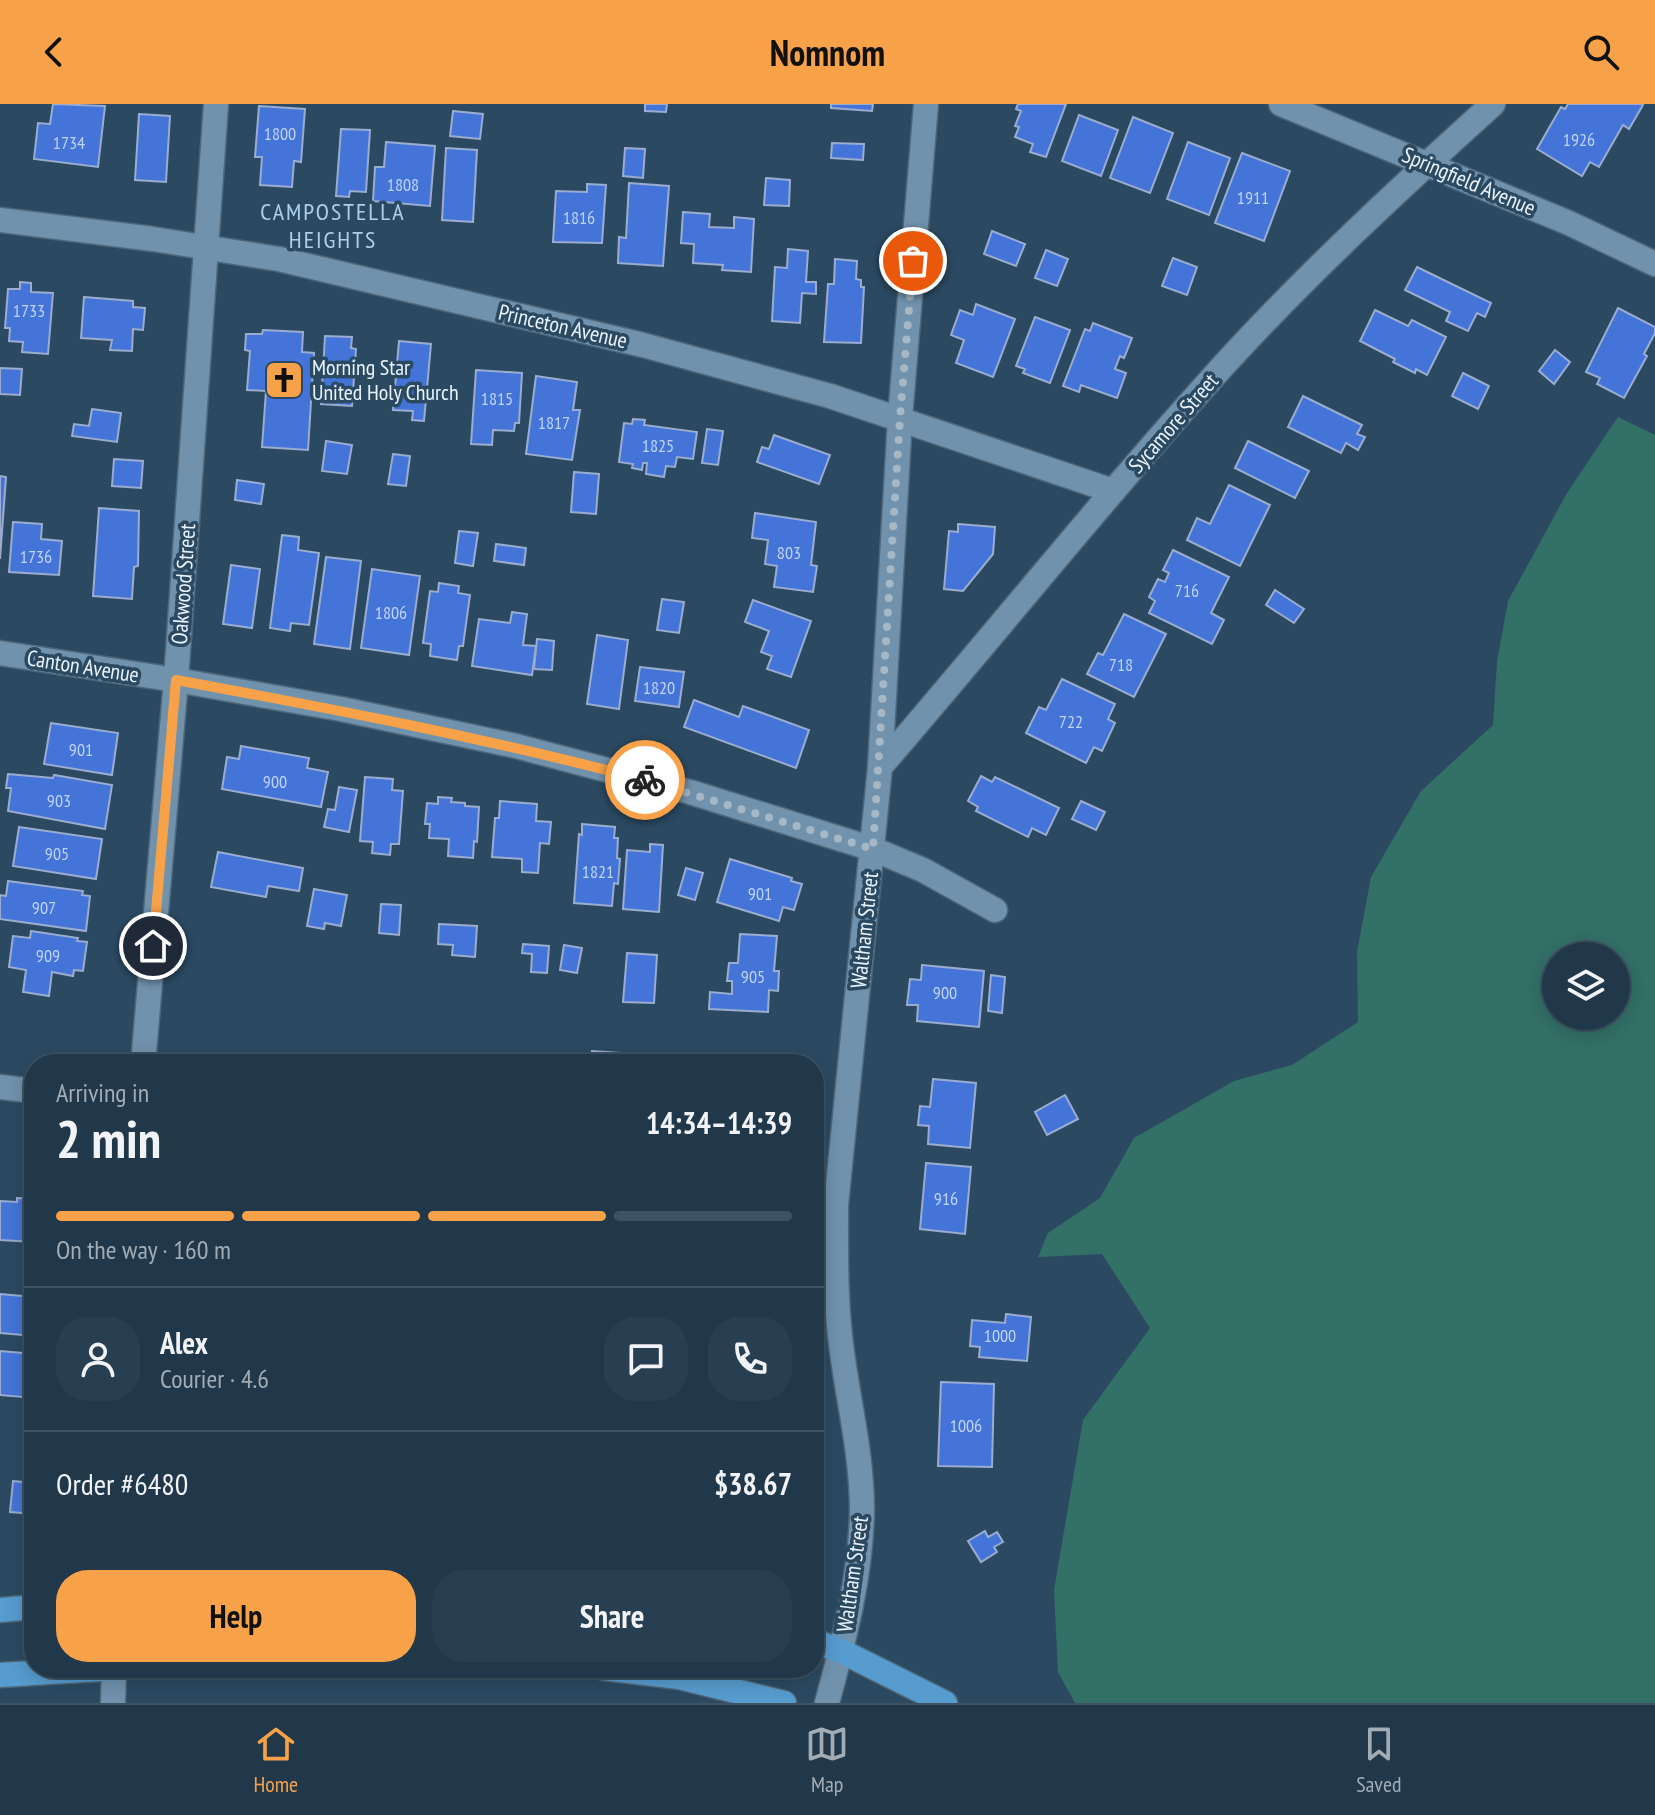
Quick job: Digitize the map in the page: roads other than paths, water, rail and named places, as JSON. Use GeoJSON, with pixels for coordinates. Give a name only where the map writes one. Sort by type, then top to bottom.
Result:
{"type":"FeatureCollection","features":[{"type":"Feature","properties":{"kind":"main road"},"geometry":{"type":"LineString","coordinates":[[0,1610],[24,1608]]}},
{"type":"Feature","properties":{"kind":"main road"},"geometry":{"type":"LineString","coordinates":[[824,1645],[945,1703]]}},
{"type":"Feature","properties":{"kind":"main road"},"geometry":{"type":"LineString","coordinates":[[0,1675],[24,1674]]}},
{"type":"Feature","properties":{"kind":"main road"},"geometry":{"type":"LineString","coordinates":[[683,1678],[784,1703]]}},
{"type":"Feature","properties":{"kind":"street","name":"Oakwood Street"},"geometry":{"type":"LineString","coordinates":[[144,1054],[176,680],[216,104]]}},
{"type":"Feature","properties":{"kind":"street","name":"Waltham Street"},"geometry":{"type":"LineString","coordinates":[[827,1703],[856,1582],[862,1512],[859,1453],[838,1308],[836,1205],[880,767],[900,418],[926,104]]}},
{"type":"Feature","properties":{"kind":"street","name":"Springfield Avenue"},"geometry":{"type":"LineString","coordinates":[[1281,104],[1569,223],[1655,264]]}},
{"type":"Feature","properties":{"kind":"street","name":"Sycamore Street"},"geometry":{"type":"LineString","coordinates":[[880,767],[1113,491],[1224,365],[1348,235],[1493,104]]}},
{"type":"Feature","properties":{"kind":"street","name":"Princeton Avenue"},"geometry":{"type":"LineString","coordinates":[[0,220],[279,259],[643,345],[830,396],[1113,491]]}},
{"type":"Feature","properties":{"kind":"street","name":"Canton Avenue"},"geometry":{"type":"LineString","coordinates":[[0,653],[341,709],[516,746],[690,792],[873,849],[923,870],[995,910]]}},
{"type":"Feature","properties":{"kind":"street"},"geometry":{"type":"LineString","coordinates":[[0,1087],[24,1090]]}},
{"type":"Feature","properties":{"kind":"street"},"geometry":{"type":"LineString","coordinates":[[113,1703],[114,1678]]}},
{"type":"Feature","properties":{"kind":"place","name":"Morning Star United Holy Church"},"geometry":{"type":"Point","coordinates":[284,380]}},
{"type":"Feature","properties":{"kind":"district","name":"CAMPOSTELLA HEIGHTS"},"geometry":{"type":"Point","coordinates":[333,225]}}]}
